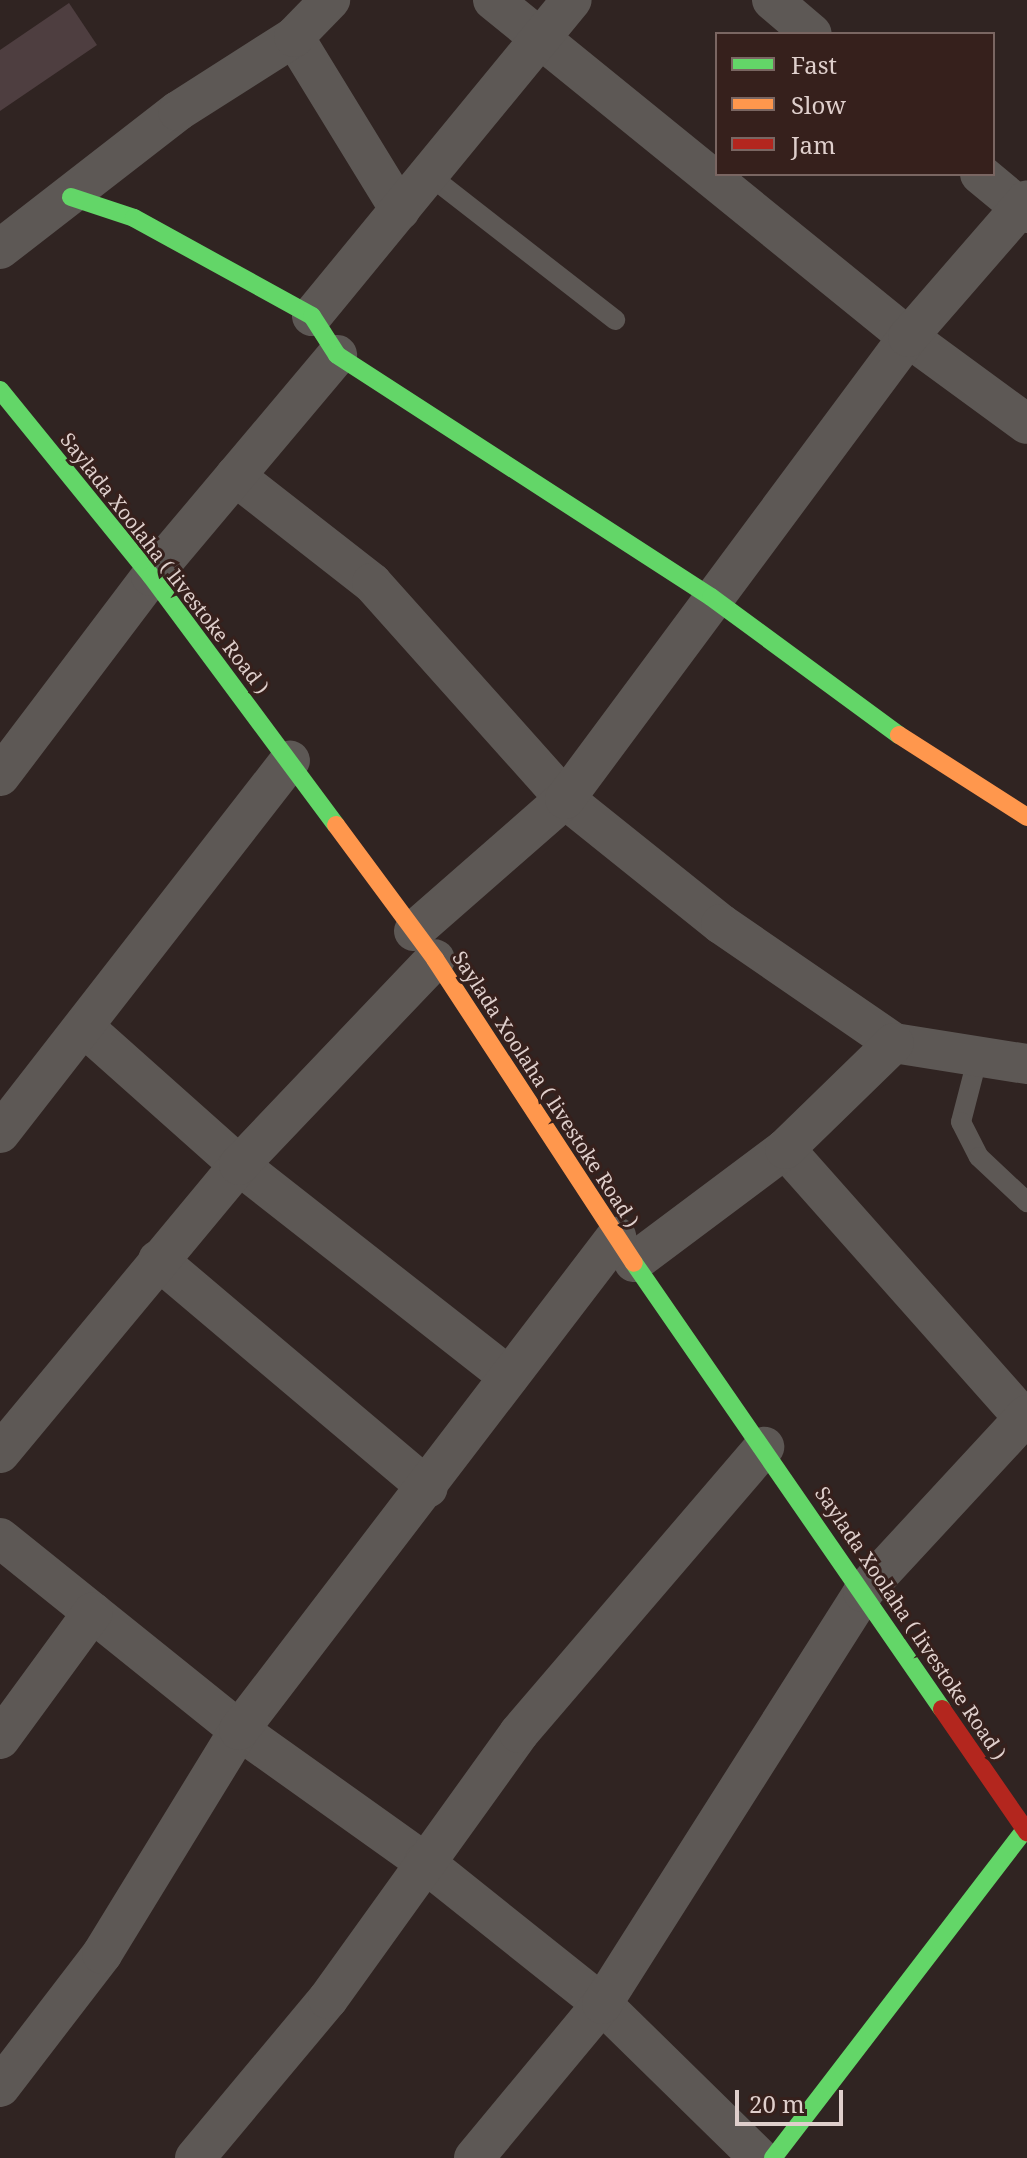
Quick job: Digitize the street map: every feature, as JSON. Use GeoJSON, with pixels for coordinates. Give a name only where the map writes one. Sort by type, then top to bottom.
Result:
{"type":"FeatureCollection","features":[{"type":"Feature","properties":{"kind":"street"},"geometry":{"type":"LineString","coordinates":[[0,249],[71,197],[178,111],[294,37],[330,0]]}},
{"type":"Feature","properties":{"kind":"street"},"geometry":{"type":"LineString","coordinates":[[493,0],[539,41],[908,337],[1027,424]]}},
{"type":"Feature","properties":{"kind":"street"},"geometry":{"type":"LineString","coordinates":[[312,316],[572,0]]}},
{"type":"Feature","properties":{"kind":"street"},"geometry":{"type":"LineString","coordinates":[[772,0],[810,32]]}},
{"type":"Feature","properties":{"kind":"street"},"geometry":{"type":"LineString","coordinates":[[294,37],[400,210]]}},
{"type":"Feature","properties":{"kind":"street"},"geometry":{"type":"LineString","coordinates":[[0,1453],[424,945],[565,799],[711,597],[908,337],[1025,207],[983,176]]}},
{"type":"Feature","properties":{"kind":"street"},"geometry":{"type":"LineString","coordinates":[[71,197],[134,218],[312,316],[337,355],[711,597],[927,755],[1027,817]]}},
{"type":"Feature","properties":{"kind":"street"},"geometry":{"type":"LineString","coordinates":[[0,776],[151,576],[337,355]]}},
{"type":"Feature","properties":{"kind":"street","name":"Saylada Xoolaha ( livestoke Road )"},"geometry":{"type":"LineString","coordinates":[[0,390],[151,576],[424,945],[625,1249],[1026,1830]]}},
{"type":"Feature","properties":{"kind":"street"},"geometry":{"type":"LineString","coordinates":[[235,476],[372,583],[565,799],[721,924],[894,1043],[977,1060],[1027,1064]]}},
{"type":"Feature","properties":{"kind":"street"},"geometry":{"type":"LineString","coordinates":[[0,1133],[290,761]]}},
{"type":"Feature","properties":{"kind":"street"},"geometry":{"type":"LineString","coordinates":[[84,1027],[239,1165],[509,1377]]}},
{"type":"Feature","properties":{"kind":"street"},"geometry":{"type":"LineString","coordinates":[[0,2087],[102,1954],[239,1730],[428,1488],[509,1377],[625,1249],[785,1149],[894,1043]]}},
{"type":"Feature","properties":{"kind":"street"},"geometry":{"type":"LineString","coordinates":[[474,2158],[602,2004],[863,1592],[1026,1416],[785,1149]]}},
{"type":"Feature","properties":{"kind":"street"},"geometry":{"type":"LineString","coordinates":[[158,1260],[428,1488]]}},
{"type":"Feature","properties":{"kind":"street"},"geometry":{"type":"LineString","coordinates":[[195,2158],[328,1999],[519,1733],[764,1447]]}},
{"type":"Feature","properties":{"kind":"street"},"geometry":{"type":"LineString","coordinates":[[0,1538],[239,1730],[424,1862],[602,2004],[759,2158]]}},
{"type":"Feature","properties":{"kind":"street"},"geometry":{"type":"LineString","coordinates":[[0,1739],[93,1612]]}},
{"type":"Feature","properties":{"kind":"street"},"geometry":{"type":"LineString","coordinates":[[773,2158],[1026,1830]]}},
{"type":"Feature","properties":{"kind":"lane"},"geometry":{"type":"LineString","coordinates":[[429,175],[615,320]]}},
{"type":"Feature","properties":{"kind":"lane"},"geometry":{"type":"LineString","coordinates":[[977,1060],[961,1122],[979,1157],[1027,1202]]}},
{"type":"Feature","properties":{"kind":"building"},"geometry":{"type":"Polygon","coordinates":[[[69,3],[97,45],[0,111],[0,50],[69,3]]]}},
{"type":"Feature","properties":{"kind":"traffic: fast"},"geometry":{"type":"LineString","coordinates":[[71,197],[134,218],[312,316],[337,355],[711,597],[899,735]]}},
{"type":"Feature","properties":{"kind":"traffic: fast"},"geometry":{"type":"LineString","coordinates":[[0,390],[151,576],[336,825]]}},
{"type":"Feature","properties":{"kind":"traffic: fast"},"geometry":{"type":"LineString","coordinates":[[634,1263],[942,1709]]}},
{"type":"Feature","properties":{"kind":"traffic: fast"},"geometry":{"type":"LineString","coordinates":[[773,2158],[1025,1830]]}},
{"type":"Feature","properties":{"kind":"traffic: slow"},"geometry":{"type":"LineString","coordinates":[[899,735],[1027,817]]}},
{"type":"Feature","properties":{"kind":"traffic: slow"},"geometry":{"type":"LineString","coordinates":[[336,825],[435,959],[634,1263]]}},
{"type":"Feature","properties":{"kind":"traffic: jam"},"geometry":{"type":"LineString","coordinates":[[942,1709],[1027,1832]]}}]}
